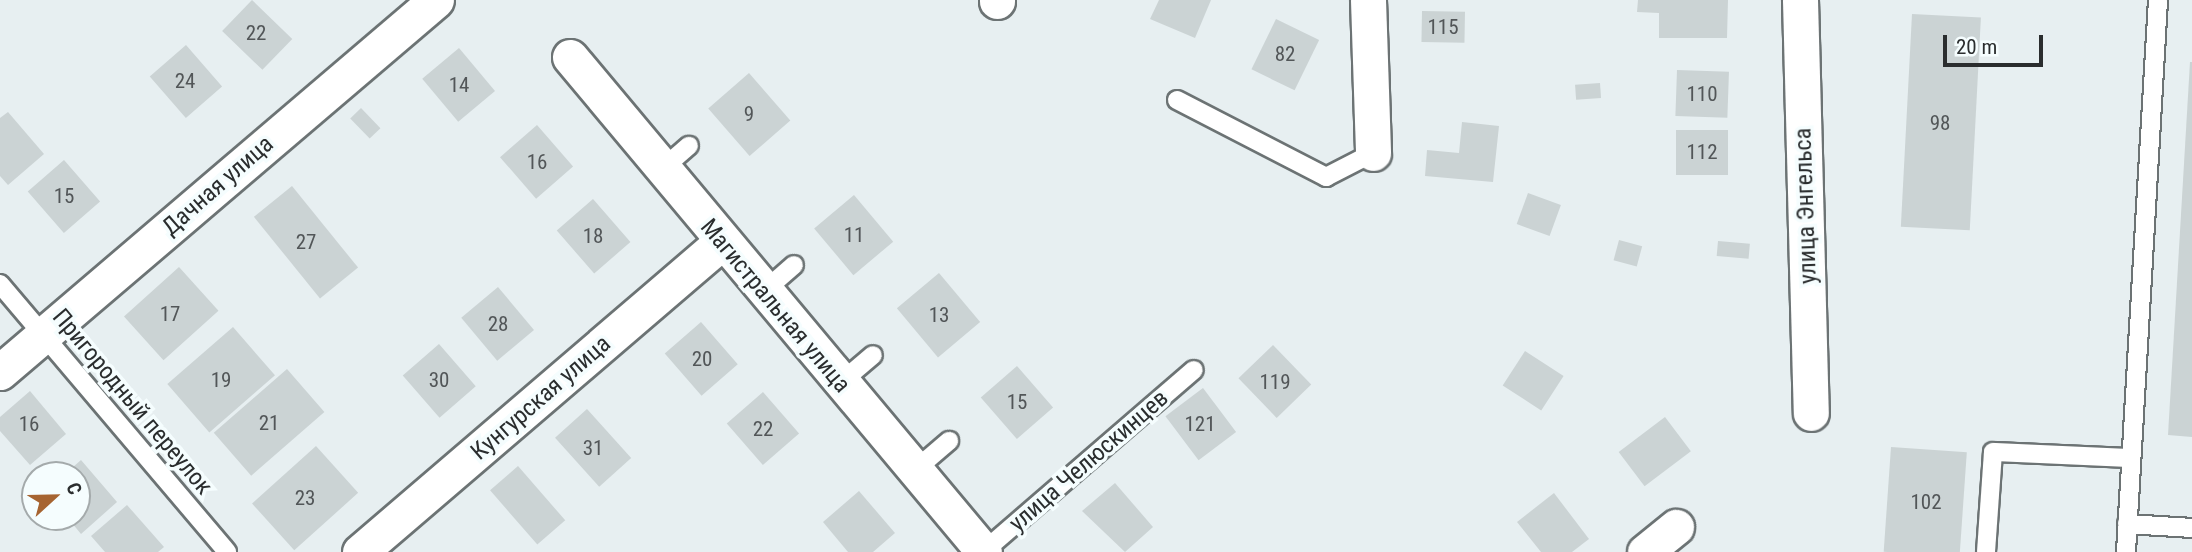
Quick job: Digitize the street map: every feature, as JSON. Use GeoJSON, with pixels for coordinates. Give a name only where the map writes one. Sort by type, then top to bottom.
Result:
{"type":"FeatureCollection","features":[{"type":"Feature","properties":{"kind":"street","name":"Дачная улица"},"geometry":{"type":"LineString","coordinates":[[0,372],[436,0]]}},
{"type":"Feature","properties":{"kind":"street"},"geometry":{"type":"LineString","coordinates":[[1368,0],[1373,153]]}},
{"type":"Feature","properties":{"kind":"street","name":"улица Энгельса"},"geometry":{"type":"LineString","coordinates":[[1800,0],[1811,412]]}},
{"type":"Feature","properties":{"kind":"street","name":"Магистральная улица"},"geometry":{"type":"LineString","coordinates":[[569,57],[721,243],[915,470],[975,549]]}},
{"type":"Feature","properties":{"kind":"street","name":"Кунгурская улица"},"geometry":{"type":"LineString","coordinates":[[360,552],[721,243]]}},
{"type":"Feature","properties":{"kind":"street"},"geometry":{"type":"LineString","coordinates":[[1646,552],[1676,527]]}},
{"type":"Feature","properties":{"kind":"lane"},"geometry":{"type":"LineString","coordinates":[[2126,552],[2158,0]]}},
{"type":"Feature","properties":{"kind":"lane"},"geometry":{"type":"LineString","coordinates":[[1177,100],[1326,177],[1373,153]]}},
{"type":"Feature","properties":{"kind":"lane"},"geometry":{"type":"LineString","coordinates":[[661,170],[689,146]]}},
{"type":"Feature","properties":{"kind":"lane"},"geometry":{"type":"LineString","coordinates":[[763,292],[794,265]]}},
{"type":"Feature","properties":{"kind":"lane","name":"Пригородный переулок"},"geometry":{"type":"LineString","coordinates":[[0,284],[227,552]]}},
{"type":"Feature","properties":{"kind":"lane"},"geometry":{"type":"LineString","coordinates":[[840,383],[873,355]]}},
{"type":"Feature","properties":{"kind":"lane","name":"улица Челюскинцев"},"geometry":{"type":"LineString","coordinates":[[975,549],[1194,370]]}},
{"type":"Feature","properties":{"kind":"lane"},"geometry":{"type":"LineString","coordinates":[[915,470],[949,441]]}},
{"type":"Feature","properties":{"kind":"lane"},"geometry":{"type":"LineString","coordinates":[[1986,552],[1993,452],[2131,458]]}},
{"type":"Feature","properties":{"kind":"lane"},"geometry":{"type":"LineString","coordinates":[[2127,524],[2192,528]]}},
{"type":"Feature","properties":{"kind":"building"},"geometry":{"type":"Polygon","coordinates":[[[252,0],[292,39],[262,70],[222,31],[252,0]]]}},
{"type":"Feature","properties":{"kind":"building"},"geometry":{"type":"Polygon","coordinates":[[[1159,0],[1211,0],[1195,38],[1150,19],[1159,0]]]}},
{"type":"Feature","properties":{"kind":"building"},"geometry":{"type":"Polygon","coordinates":[[[1638,0],[1728,0],[1727,38],[1659,38],[1659,13],[1637,12],[1638,0]]]}},
{"type":"Feature","properties":{"kind":"building"},"geometry":{"type":"Polygon","coordinates":[[[1422,11],[1465,12],[1464,43],[1421,42],[1422,11]]]}},
{"type":"Feature","properties":{"kind":"building"},"geometry":{"type":"Polygon","coordinates":[[[1912,14],[1981,18],[1970,230],[1901,227],[1912,14]]]}},
{"type":"Feature","properties":{"kind":"building"},"geometry":{"type":"Polygon","coordinates":[[[1276,19],[1319,40],[1295,90],[1251,69],[1276,19]]]}},
{"type":"Feature","properties":{"kind":"building"},"geometry":{"type":"Polygon","coordinates":[[[186,45],[222,87],[186,118],[150,76],[186,45]]]}},
{"type":"Feature","properties":{"kind":"building"},"geometry":{"type":"Polygon","coordinates":[[[459,48],[495,91],[458,122],[422,79],[459,48]]]}},
{"type":"Feature","properties":{"kind":"building"},"geometry":{"type":"Polygon","coordinates":[[[2192,62],[2192,437],[2168,435],[2192,62]]]}},
{"type":"Feature","properties":{"kind":"building"},"geometry":{"type":"Polygon","coordinates":[[[1677,70],[1729,72],[1727,118],[1675,116],[1677,70]]]}},
{"type":"Feature","properties":{"kind":"building"},"geometry":{"type":"Polygon","coordinates":[[[749,73],[790,121],[750,156],[708,108],[749,73]]]}},
{"type":"Feature","properties":{"kind":"building"},"geometry":{"type":"Polygon","coordinates":[[[1600,83],[1601,98],[1576,100],[1575,85],[1600,83]]]}},
{"type":"Feature","properties":{"kind":"building"},"geometry":{"type":"Polygon","coordinates":[[[361,108],[380,128],[370,139],[350,118],[361,108]]]}},
{"type":"Feature","properties":{"kind":"building"},"geometry":{"type":"Polygon","coordinates":[[[8,112],[44,154],[8,185],[0,176],[0,118],[8,112]]]}},
{"type":"Feature","properties":{"kind":"building"},"geometry":{"type":"Polygon","coordinates":[[[1462,122],[1499,126],[1493,182],[1425,176],[1427,150],[1459,153],[1462,122]]]}},
{"type":"Feature","properties":{"kind":"building"},"geometry":{"type":"Polygon","coordinates":[[[537,125],[573,167],[536,199],[500,157],[537,125]]]}},
{"type":"Feature","properties":{"kind":"building"},"geometry":{"type":"Polygon","coordinates":[[[1676,130],[1728,130],[1728,175],[1676,175],[1676,130]]]}},
{"type":"Feature","properties":{"kind":"building"},"geometry":{"type":"Polygon","coordinates":[[[64,160],[100,202],[64,233],[28,191],[64,160]]]}},
{"type":"Feature","properties":{"kind":"building"},"geometry":{"type":"Polygon","coordinates":[[[292,186],[358,268],[320,298],[254,217],[292,186]]]}},
{"type":"Feature","properties":{"kind":"building"},"geometry":{"type":"Polygon","coordinates":[[[1528,193],[1561,205],[1550,236],[1517,224],[1528,193]]]}},
{"type":"Feature","properties":{"kind":"building"},"geometry":{"type":"Polygon","coordinates":[[[854,195],[893,242],[853,275],[814,228],[854,195]]]}},
{"type":"Feature","properties":{"kind":"building"},"geometry":{"type":"Polygon","coordinates":[[[593,199],[630,242],[594,274],[557,230],[593,199]]]}},
{"type":"Feature","properties":{"kind":"building"},"geometry":{"type":"Polygon","coordinates":[[[1619,240],[1642,246],[1637,266],[1614,260],[1619,240]]]}},
{"type":"Feature","properties":{"kind":"building"},"geometry":{"type":"Polygon","coordinates":[[[1718,241],[1750,244],[1749,259],[1717,256],[1718,241]]]}},
{"type":"Feature","properties":{"kind":"building"},"geometry":{"type":"Polygon","coordinates":[[[179,267],[218,311],[163,360],[124,317],[179,267]]]}},
{"type":"Feature","properties":{"kind":"building"},"geometry":{"type":"Polygon","coordinates":[[[939,273],[980,322],[938,357],[897,308],[939,273]]]}},
{"type":"Feature","properties":{"kind":"building"},"geometry":{"type":"Polygon","coordinates":[[[498,287],[534,330],[497,361],[461,318],[498,287]]]}},
{"type":"Feature","properties":{"kind":"building"},"geometry":{"type":"Polygon","coordinates":[[[701,322],[738,364],[702,396],[665,353],[701,322]]]}},
{"type":"Feature","properties":{"kind":"building"},"geometry":{"type":"Polygon","coordinates":[[[233,327],[275,375],[209,432],[167,384],[233,327]]]}},
{"type":"Feature","properties":{"kind":"building"},"geometry":{"type":"Polygon","coordinates":[[[439,344],[476,386],[440,418],[403,375],[439,344]]]}},
{"type":"Feature","properties":{"kind":"building"},"geometry":{"type":"Polygon","coordinates":[[[1273,345],[1311,385],[1277,418],[1238,378],[1273,345]]]}},
{"type":"Feature","properties":{"kind":"building"},"geometry":{"type":"Polygon","coordinates":[[[1525,351],[1564,376],[1541,410],[1503,385],[1525,351]]]}},
{"type":"Feature","properties":{"kind":"building"},"geometry":{"type":"Polygon","coordinates":[[[1017,366],[1053,408],[1017,439],[981,397],[1017,366]]]}},
{"type":"Feature","properties":{"kind":"building"},"geometry":{"type":"Polygon","coordinates":[[[287,369],[324,412],[251,476],[214,433],[287,369]]]}},
{"type":"Feature","properties":{"kind":"building"},"geometry":{"type":"Polygon","coordinates":[[[1203,388],[1236,432],[1199,460],[1165,416],[1203,388]]]}},
{"type":"Feature","properties":{"kind":"building"},"geometry":{"type":"Polygon","coordinates":[[[30,391],[66,434],[35,461],[26,461],[0,431],[0,417],[30,391]]]}},
{"type":"Feature","properties":{"kind":"building"},"geometry":{"type":"Polygon","coordinates":[[[763,392],[799,434],[763,465],[727,423],[763,392]]]}},
{"type":"Feature","properties":{"kind":"building"},"geometry":{"type":"Polygon","coordinates":[[[587,409],[631,458],[599,487],[555,438],[587,409]]]}},
{"type":"Feature","properties":{"kind":"building"},"geometry":{"type":"Polygon","coordinates":[[[1665,417],[1691,451],[1645,486],[1619,452],[1665,417]]]}},
{"type":"Feature","properties":{"kind":"building"},"geometry":{"type":"Polygon","coordinates":[[[316,446],[358,493],[294,550],[252,504],[316,446]]]}},
{"type":"Feature","properties":{"kind":"building"},"geometry":{"type":"Polygon","coordinates":[[[1891,447],[1967,452],[1960,552],[1884,552],[1891,447]]]}},
{"type":"Feature","properties":{"kind":"building"},"geometry":{"type":"Polygon","coordinates":[[[518,466],[565,520],[537,545],[490,490],[518,466]]]}},
{"type":"Feature","properties":{"kind":"building"},"geometry":{"type":"Polygon","coordinates":[[[91,472],[117,502],[91,525],[91,472]]]}},
{"type":"Feature","properties":{"kind":"building"},"geometry":{"type":"Polygon","coordinates":[[[1115,483],[1153,527],[1125,552],[1082,511],[1115,483]]]}},
{"type":"Feature","properties":{"kind":"building"},"geometry":{"type":"Polygon","coordinates":[[[859,491],[895,533],[873,552],[848,552],[823,522],[859,491]]]}},
{"type":"Feature","properties":{"kind":"building"},"geometry":{"type":"Polygon","coordinates":[[[1554,493],[1589,539],[1572,552],[1541,552],[1517,522],[1554,493]]]}},
{"type":"Feature","properties":{"kind":"building"},"geometry":{"type":"Polygon","coordinates":[[[127,505],[164,547],[158,552],[105,552],[91,536],[127,505]]]}}]}
